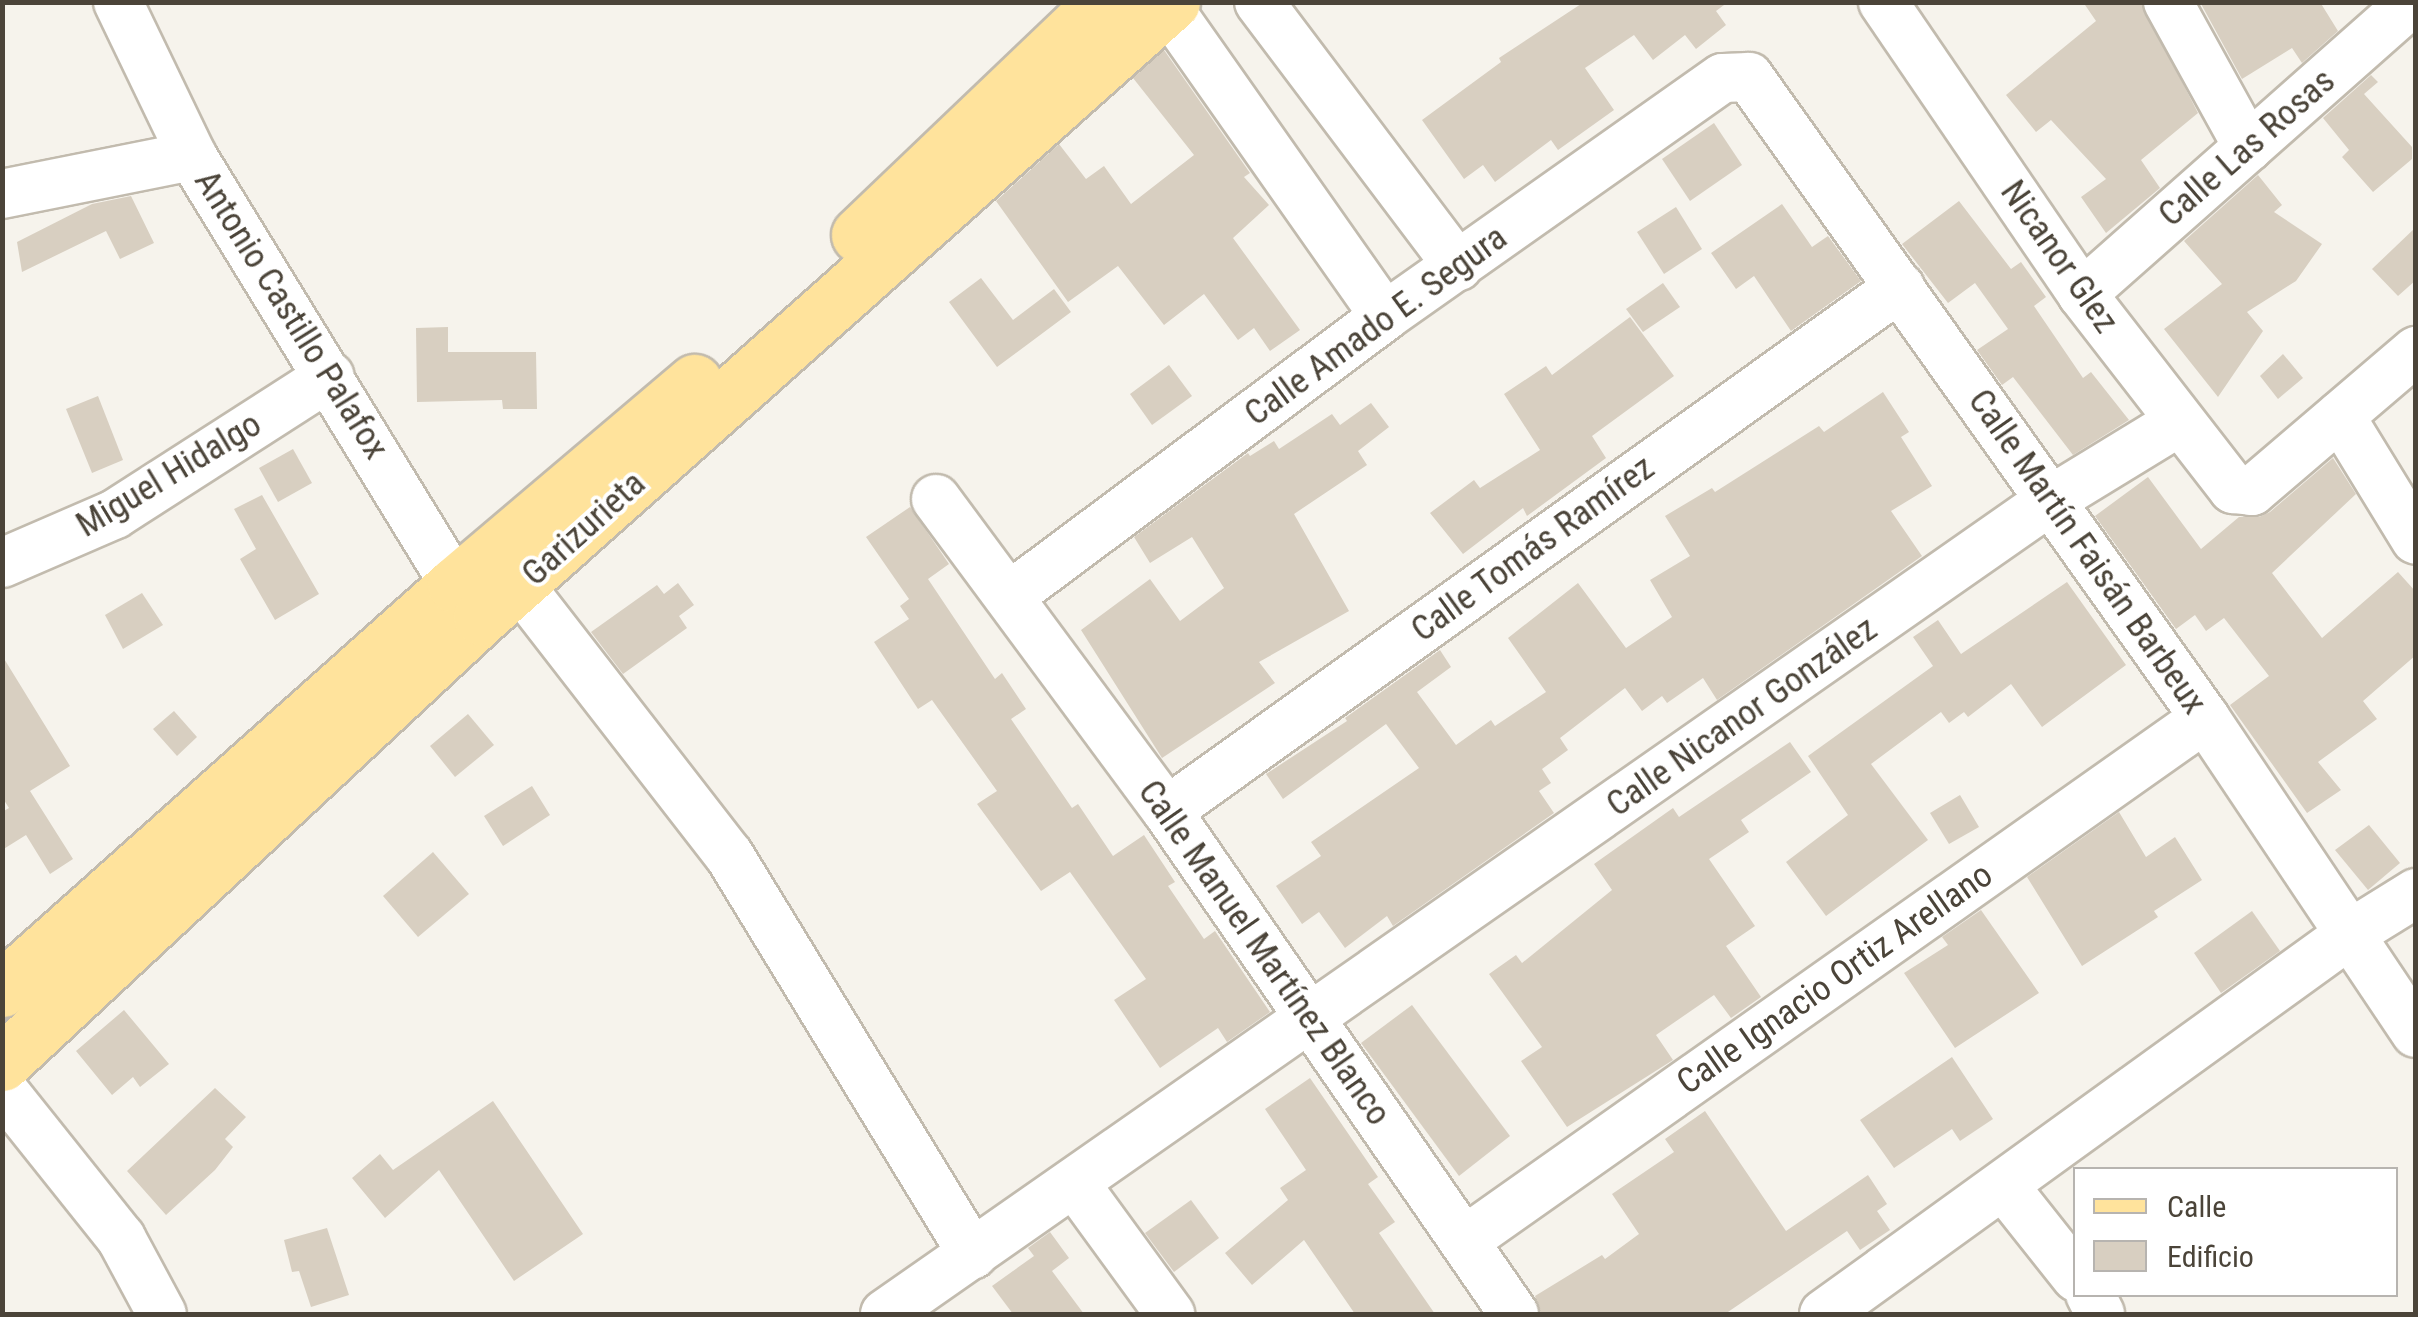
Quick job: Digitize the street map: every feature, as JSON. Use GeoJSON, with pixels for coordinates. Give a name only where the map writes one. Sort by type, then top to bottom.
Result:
{"type":"FeatureCollection","features":[{"type":"Feature","properties":{"kind":"main road","name":"Garizurieta"},"geometry":{"type":"LineString","coordinates":[[2,1063],[488,585],[1103,2]]}},
{"type":"Feature","properties":{"kind":"main road","name":"Garizurieta"},"geometry":{"type":"LineString","coordinates":[[2,989],[488,585],[1168,4]]}},
{"type":"Feature","properties":{"kind":"street","name":"Antonio Castillo Palafox"},"geometry":{"type":"LineString","coordinates":[[118,2],[192,156],[330,376],[488,585],[729,855],[973,1254]]}},
{"type":"Feature","properties":{"kind":"street"},"geometry":{"type":"LineString","coordinates":[[1258,2],[1458,266]]}},
{"type":"Feature","properties":{"kind":"street","name":"Nicanor Glez"},"geometry":{"type":"LineString","coordinates":[[1883,2],[2082,294],[2232,489],[2252,491],[2340,416]]}},
{"type":"Feature","properties":{"kind":"street"},"geometry":{"type":"LineString","coordinates":[[2168,2],[2248,148]]}},
{"type":"Feature","properties":{"kind":"street","name":"Calle Las Rosas"},"geometry":{"type":"LineString","coordinates":[[2082,294],[2412,2]]}},
{"type":"Feature","properties":{"kind":"street"},"geometry":{"type":"LineString","coordinates":[[1168,4],[1385,316]]}},
{"type":"Feature","properties":{"kind":"street","name":"Calle Amado E. Segura"},"geometry":{"type":"LineString","coordinates":[[1010,595],[1385,316],[1724,78],[1750,77]]}},
{"type":"Feature","properties":{"kind":"street","name":"Calle Martín Faisán Barbeux"},"geometry":{"type":"LineString","coordinates":[[1750,77],[2205,718],[2416,1033]]}},
{"type":"Feature","properties":{"kind":"street"},"geometry":{"type":"LineString","coordinates":[[2,194],[192,156]]}},
{"type":"Feature","properties":{"kind":"street","name":"Calle Tomás Ramírez"},"geometry":{"type":"LineString","coordinates":[[1167,811],[1900,287]]}},
{"type":"Feature","properties":{"kind":"street"},"geometry":{"type":"LineString","coordinates":[[2416,350],[2340,416],[2416,540]]}},
{"type":"Feature","properties":{"kind":"street","name":"Miguel Hidalgo"},"geometry":{"type":"LineString","coordinates":[[2,563],[116,514],[330,376]]}},
{"type":"Feature","properties":{"kind":"street","name":"Calle Nicanor González"},"geometry":{"type":"LineString","coordinates":[[885,1314],[1076,1185],[2051,500],[2179,422]]}},
{"type":"Feature","properties":{"kind":"street","name":"Calle Manuel Martínez Blanco"},"geometry":{"type":"LineString","coordinates":[[936,499],[1167,811],[1514,1314]]}},
{"type":"Feature","properties":{"kind":"street","name":"Calle Ignacio Ortiz Arellano"},"geometry":{"type":"LineString","coordinates":[[1464,1241],[2205,718]]}},
{"type":"Feature","properties":{"kind":"street"},"geometry":{"type":"LineString","coordinates":[[1824,1314],[2350,934],[2416,893]]}},
{"type":"Feature","properties":{"kind":"street"},"geometry":{"type":"LineString","coordinates":[[2,1089],[121,1238],[162,1314]]}},
{"type":"Feature","properties":{"kind":"street"},"geometry":{"type":"LineString","coordinates":[[1076,1185],[1170,1314]]}},
{"type":"Feature","properties":{"kind":"street"},"geometry":{"type":"LineString","coordinates":[[2004,1186],[2073,1273]]}},
{"type":"Feature","properties":{"kind":"building"},"geometry":{"type":"Polygon","coordinates":[[[1584,2],[1728,2],[1716,11],[1726,25],[1696,49],[1685,35],[1653,60],[1634,35],[1585,68],[1614,110],[1558,150],[1551,140],[1495,182],[1483,165],[1464,179],[1422,120],[1501,62],[1499,58],[1584,2]]]}},
{"type":"Feature","properties":{"kind":"building"},"geometry":{"type":"Polygon","coordinates":[[[2083,2],[2141,2],[2198,113],[2141,160],[2160,188],[2106,233],[2081,197],[2106,179],[2051,120],[2036,132],[2006,95],[2096,21],[2083,2]]]}},
{"type":"Feature","properties":{"kind":"building"},"geometry":{"type":"Polygon","coordinates":[[[2200,2],[2320,2],[2338,31],[2302,63],[2292,48],[2242,79],[2200,2]]]}},
{"type":"Feature","properties":{"kind":"building"},"geometry":{"type":"Polygon","coordinates":[[[1164,50],[1250,173],[1244,177],[1269,205],[1233,238],[1300,330],[1270,351],[1254,328],[1238,340],[1204,294],[1164,325],[1118,266],[1068,302],[996,201],[1059,144],[1086,179],[1104,166],[1131,204],[1194,155],[1133,78],[1164,50]]]}},
{"type":"Feature","properties":{"kind":"building"},"geometry":{"type":"Polygon","coordinates":[[[2371,75],[2378,82],[2364,94],[2412,147],[2412,159],[2373,192],[2342,157],[2349,150],[2323,118],[2371,75]]]}},
{"type":"Feature","properties":{"kind":"building"},"geometry":{"type":"Polygon","coordinates":[[[1714,123],[1742,165],[1690,201],[1662,159],[1714,123]]]}},
{"type":"Feature","properties":{"kind":"building"},"geometry":{"type":"Polygon","coordinates":[[[2258,175],[2282,205],[2274,212],[2322,244],[2296,281],[2247,312],[2263,331],[2218,397],[2164,329],[2222,284],[2184,241],[2258,175]]]}},
{"type":"Feature","properties":{"kind":"building"},"geometry":{"type":"Polygon","coordinates":[[[131,196],[154,243],[120,259],[106,231],[22,272],[17,242],[92,204],[131,196]]]}},
{"type":"Feature","properties":{"kind":"building"},"geometry":{"type":"Polygon","coordinates":[[[1959,201],[2011,269],[2021,262],[2046,297],[2034,306],[2083,378],[2091,372],[2129,420],[2073,455],[2013,377],[2002,385],[1977,350],[2008,329],[1975,283],[1948,303],[1902,244],[1959,201]]]}},
{"type":"Feature","properties":{"kind":"building"},"geometry":{"type":"Polygon","coordinates":[[[1782,204],[1812,247],[1828,236],[1861,281],[1791,331],[1754,276],[1736,289],[1711,253],[1782,204]]]}},
{"type":"Feature","properties":{"kind":"building"},"geometry":{"type":"Polygon","coordinates":[[[1676,207],[1702,249],[1664,274],[1637,232],[1676,207]]]}},
{"type":"Feature","properties":{"kind":"building"},"geometry":{"type":"Polygon","coordinates":[[[2416,227],[2416,280],[2398,296],[2372,269],[2416,227]]]}},
{"type":"Feature","properties":{"kind":"building"},"geometry":{"type":"Polygon","coordinates":[[[981,278],[1013,320],[1054,289],[1071,312],[997,367],[949,302],[981,278]]]}},
{"type":"Feature","properties":{"kind":"building"},"geometry":{"type":"Polygon","coordinates":[[[1663,283],[1680,307],[1643,332],[1626,309],[1663,283]]]}},
{"type":"Feature","properties":{"kind":"building"},"geometry":{"type":"Polygon","coordinates":[[[1630,317],[1674,376],[1592,436],[1606,458],[1527,516],[1523,508],[1463,554],[1430,513],[1474,480],[1480,488],[1540,450],[1504,394],[1546,366],[1552,375],[1630,317]]]}},
{"type":"Feature","properties":{"kind":"building"},"geometry":{"type":"Polygon","coordinates":[[[448,327],[448,352],[536,352],[537,409],[503,409],[502,400],[417,402],[416,328],[448,327]]]}},
{"type":"Feature","properties":{"kind":"building"},"geometry":{"type":"Polygon","coordinates":[[[2283,354],[2303,378],[2278,399],[2260,376],[2283,354]]]}},
{"type":"Feature","properties":{"kind":"building"},"geometry":{"type":"Polygon","coordinates":[[[1169,365],[1192,396],[1152,425],[1130,394],[1169,365]]]}},
{"type":"Feature","properties":{"kind":"building"},"geometry":{"type":"Polygon","coordinates":[[[1883,392],[1909,432],[1901,437],[1932,486],[1891,511],[1922,556],[1717,700],[1703,678],[1667,703],[1662,696],[1642,711],[1625,688],[1560,738],[1568,750],[1542,769],[1551,783],[1539,791],[1554,813],[1393,926],[1387,916],[1345,948],[1319,912],[1302,924],[1276,886],[1321,856],[1311,842],[1419,768],[1386,724],[1283,799],[1266,774],[1347,721],[1345,718],[1440,650],[1451,667],[1417,692],[1456,745],[1491,720],[1495,726],[1546,692],[1508,638],[1578,583],[1626,648],[1672,617],[1650,580],[1690,556],[1665,516],[1712,488],[1715,492],[1819,426],[1824,432],[1883,392]]]}},
{"type":"Feature","properties":{"kind":"building"},"geometry":{"type":"Polygon","coordinates":[[[98,396],[123,460],[92,473],[66,409],[98,396]]]}},
{"type":"Feature","properties":{"kind":"building"},"geometry":{"type":"Polygon","coordinates":[[[1371,403],[1389,427],[1358,451],[1367,465],[1294,514],[1349,611],[1259,662],[1275,683],[1162,758],[1081,630],[1150,579],[1180,621],[1224,588],[1192,537],[1150,563],[1134,537],[1248,453],[1250,456],[1274,441],[1279,449],[1332,414],[1340,425],[1371,403]]]}},
{"type":"Feature","properties":{"kind":"building"},"geometry":{"type":"Polygon","coordinates":[[[293,449],[312,483],[278,502],[259,468],[293,449]]]}},
{"type":"Feature","properties":{"kind":"building"},"geometry":{"type":"Polygon","coordinates":[[[2333,458],[2356,494],[2272,573],[2322,638],[2398,572],[2416,592],[2416,655],[2363,701],[2377,719],[2318,762],[2341,790],[2307,813],[2230,705],[2269,676],[2224,618],[2206,631],[2195,615],[2176,629],[2095,516],[2148,477],[2201,549],[2239,517],[2259,517],[2270,512],[2333,458]]]}},
{"type":"Feature","properties":{"kind":"building"},"geometry":{"type":"Polygon","coordinates":[[[262,495],[319,594],[275,620],[240,559],[256,549],[234,509],[262,495]]]}},
{"type":"Feature","properties":{"kind":"building"},"geometry":{"type":"Polygon","coordinates":[[[910,507],[949,564],[928,579],[995,679],[1002,673],[1026,709],[1011,719],[1072,808],[1078,804],[1113,856],[1144,835],[1175,882],[1168,886],[1204,939],[1215,931],[1270,1012],[1227,1042],[1218,1028],[1160,1068],[1114,1000],[1146,979],[1070,872],[1041,891],[977,804],[997,791],[932,700],[918,709],[874,642],[909,619],[900,606],[909,599],[866,537],[910,507]]]}},
{"type":"Feature","properties":{"kind":"building"},"geometry":{"type":"Polygon","coordinates":[[[2067,582],[2126,665],[2042,727],[2011,684],[1968,717],[1964,712],[1949,723],[1941,712],[1871,764],[1928,840],[1826,916],[1786,862],[1848,815],[1808,756],[1933,666],[1913,637],[1938,620],[1961,654],[2067,582]]]}},
{"type":"Feature","properties":{"kind":"building"},"geometry":{"type":"Polygon","coordinates":[[[678,583],[694,605],[679,616],[687,628],[623,674],[591,632],[657,585],[664,594],[678,583]]]}},
{"type":"Feature","properties":{"kind":"building"},"geometry":{"type":"Polygon","coordinates":[[[142,593],[163,625],[123,649],[105,615],[142,593]]]}},
{"type":"Feature","properties":{"kind":"building"},"geometry":{"type":"Polygon","coordinates":[[[3,657],[70,766],[30,791],[73,859],[50,874],[26,835],[2,850],[2,812],[9,808],[2,797],[3,657]]]}},
{"type":"Feature","properties":{"kind":"building"},"geometry":{"type":"Polygon","coordinates":[[[174,711],[197,737],[177,756],[153,729],[174,711]]]}},
{"type":"Feature","properties":{"kind":"building"},"geometry":{"type":"Polygon","coordinates":[[[468,714],[494,745],[455,777],[430,746],[468,714]]]}},
{"type":"Feature","properties":{"kind":"building"},"geometry":{"type":"Polygon","coordinates":[[[1790,742],[1811,772],[1741,820],[1749,832],[1709,859],[1755,926],[1726,946],[1761,997],[1731,1018],[1714,995],[1656,1035],[1673,1060],[1567,1127],[1521,1061],[1542,1047],[1489,974],[1516,955],[1522,963],[1612,890],[1594,864],[1673,808],[1679,817],[1790,742]]]}},
{"type":"Feature","properties":{"kind":"building"},"geometry":{"type":"Polygon","coordinates":[[[532,786],[550,815],[503,846],[484,816],[532,786]]]}},
{"type":"Feature","properties":{"kind":"building"},"geometry":{"type":"Polygon","coordinates":[[[1960,795],[1979,827],[1949,844],[1930,813],[1960,795]]]}},
{"type":"Feature","properties":{"kind":"building"},"geometry":{"type":"Polygon","coordinates":[[[2119,812],[2146,857],[2175,837],[2202,880],[2154,911],[2158,917],[2082,966],[2027,877],[2119,812]]]}},
{"type":"Feature","properties":{"kind":"building"},"geometry":{"type":"Polygon","coordinates":[[[2369,825],[2400,863],[2368,890],[2335,850],[2369,825]]]}},
{"type":"Feature","properties":{"kind":"building"},"geometry":{"type":"Polygon","coordinates":[[[433,852],[469,894],[418,937],[383,896],[433,852]]]}},
{"type":"Feature","properties":{"kind":"building"},"geometry":{"type":"Polygon","coordinates":[[[1981,910],[2039,993],[1955,1048],[1904,973],[1948,945],[1942,937],[1981,910]]]}},
{"type":"Feature","properties":{"kind":"building"},"geometry":{"type":"Polygon","coordinates":[[[2252,911],[2280,951],[2221,993],[2194,953],[2252,911]]]}},
{"type":"Feature","properties":{"kind":"building"},"geometry":{"type":"Polygon","coordinates":[[[1412,1005],[1510,1136],[1459,1176],[1361,1043],[1412,1005]]]}},
{"type":"Feature","properties":{"kind":"building"},"geometry":{"type":"Polygon","coordinates":[[[124,1010],[169,1064],[140,1087],[133,1077],[112,1095],[76,1051],[124,1010]]]}},
{"type":"Feature","properties":{"kind":"building"},"geometry":{"type":"Polygon","coordinates":[[[1952,1057],[1993,1119],[1960,1141],[1952,1129],[1894,1168],[1860,1120],[1952,1057]]]}},
{"type":"Feature","properties":{"kind":"building"},"geometry":{"type":"Polygon","coordinates":[[[1310,1078],[1378,1177],[1368,1184],[1395,1222],[1379,1233],[1435,1314],[1355,1314],[1304,1240],[1252,1285],[1225,1253],[1288,1200],[1280,1188],[1306,1170],[1265,1109],[1310,1078]]]}},
{"type":"Feature","properties":{"kind":"building"},"geometry":{"type":"Polygon","coordinates":[[[215,1088],[246,1117],[225,1139],[233,1147],[215,1170],[166,1215],[127,1171],[215,1088]]]}},
{"type":"Feature","properties":{"kind":"building"},"geometry":{"type":"Polygon","coordinates":[[[493,1101],[583,1234],[514,1281],[439,1170],[385,1218],[352,1178],[380,1154],[393,1170],[493,1101]]]}},
{"type":"Feature","properties":{"kind":"building"},"geometry":{"type":"Polygon","coordinates":[[[1705,1111],[1786,1231],[1868,1175],[1887,1204],[1877,1211],[1890,1230],[1860,1250],[1847,1231],[1725,1314],[1541,1314],[1535,1296],[1602,1255],[1605,1259],[1639,1234],[1612,1194],[1674,1152],[1665,1139],[1705,1111]]]}},
{"type":"Feature","properties":{"kind":"building"},"geometry":{"type":"Polygon","coordinates":[[[1191,1200],[1219,1238],[1174,1272],[1145,1233],[1191,1200]]]}},
{"type":"Feature","properties":{"kind":"building"},"geometry":{"type":"Polygon","coordinates":[[[327,1228],[349,1295],[311,1307],[299,1271],[292,1272],[284,1240],[327,1228]]]}},
{"type":"Feature","properties":{"kind":"building"},"geometry":{"type":"Polygon","coordinates":[[[1050,1232],[1069,1258],[1052,1271],[1084,1314],[1013,1314],[992,1286],[1034,1256],[1028,1248],[1050,1232]]]}}]}
